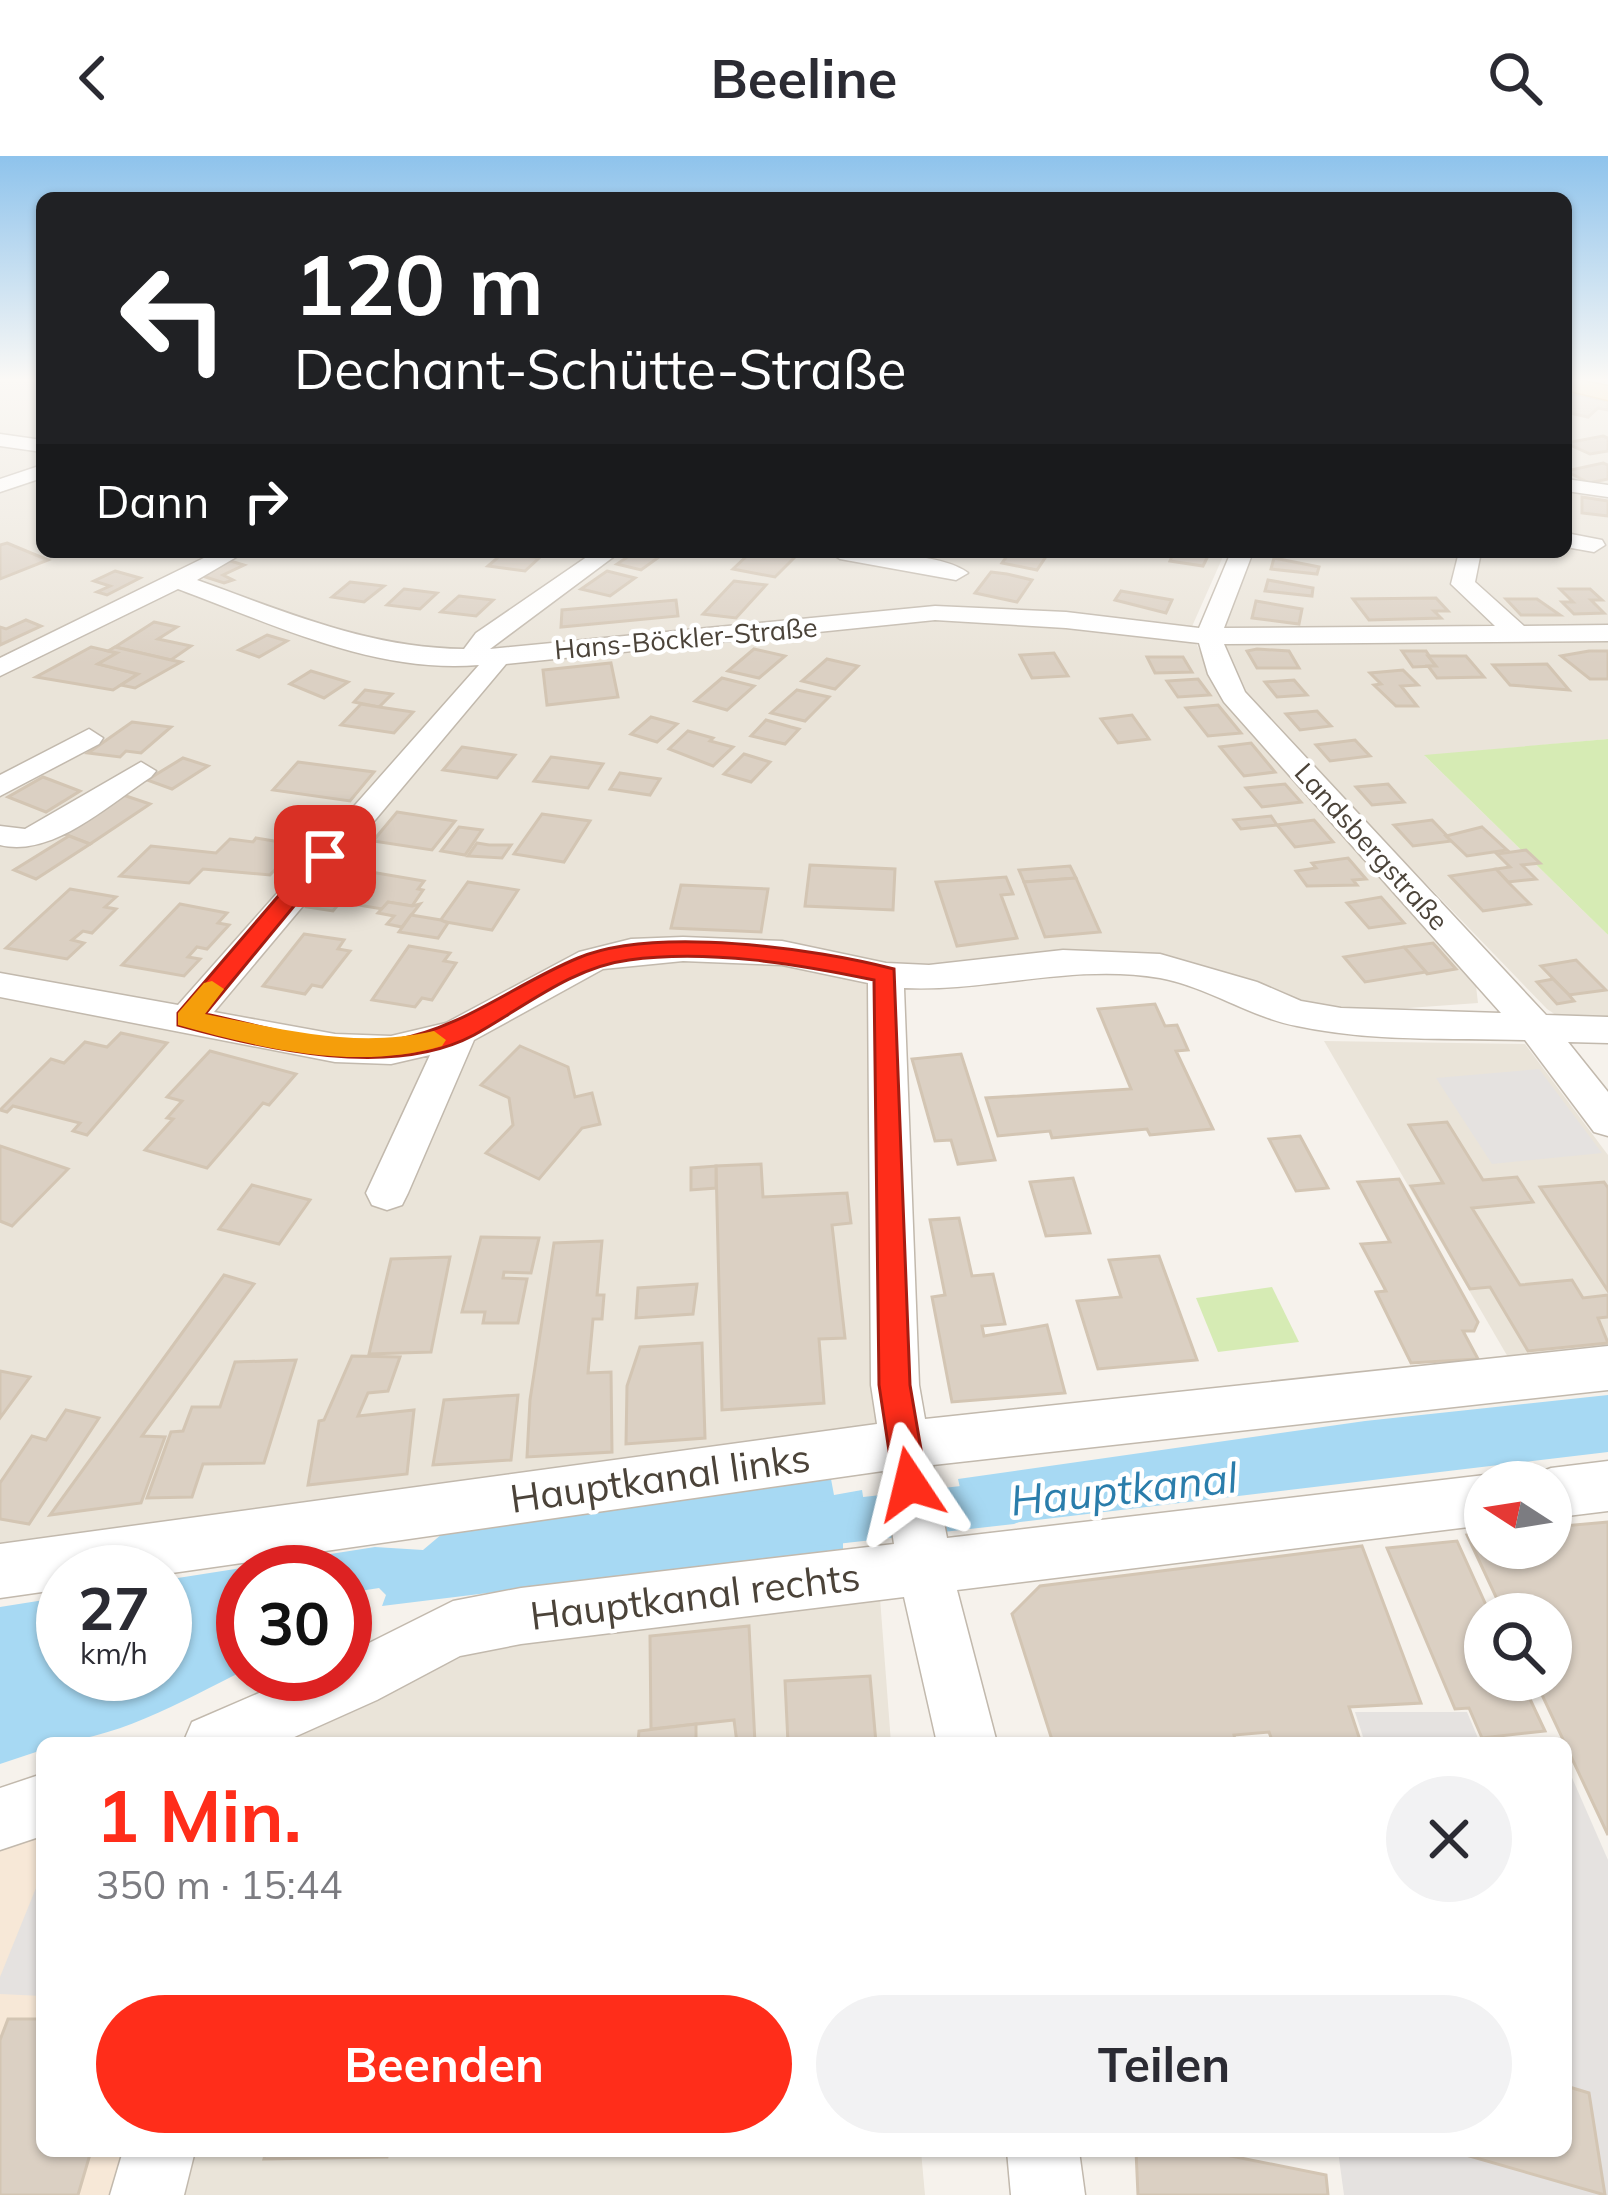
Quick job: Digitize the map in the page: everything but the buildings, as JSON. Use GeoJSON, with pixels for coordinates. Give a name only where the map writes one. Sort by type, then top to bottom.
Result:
{"type":"FeatureCollection","features":[{"type":"Feature","properties":{"kind":"street"},"geometry":{"type":"LineString","coordinates":[[0,486],[34,473]]}},
{"type":"Feature","properties":{"kind":"street"},"geometry":{"type":"LineString","coordinates":[[1572,485],[1608,491]]}},
{"type":"Feature","properties":{"kind":"street"},"geometry":{"type":"LineString","coordinates":[[1572,541],[1594,545]]}},
{"type":"Feature","properties":{"kind":"street"},"geometry":{"type":"LineString","coordinates":[[0,668],[222,558]]}},
{"type":"Feature","properties":{"kind":"street"},"geometry":{"type":"LineString","coordinates":[[187,1019],[492,666],[483,657],[485,638],[600,558]]}},
{"type":"Feature","properties":{"kind":"street"},"geometry":{"type":"LineString","coordinates":[[872,558],[956,574]]}},
{"type":"Feature","properties":{"kind":"street"},"geometry":{"type":"LineString","coordinates":[[935,613],[971,558]]}},
{"type":"Feature","properties":{"kind":"street"},"geometry":{"type":"LineString","coordinates":[[1206,636],[1239,558]]}},
{"type":"Feature","properties":{"kind":"street"},"geometry":{"type":"LineString","coordinates":[[1469,558],[1463,584],[1519,634]]}},
{"type":"Feature","properties":{"kind":"street","name":"Hans-Böckler-Straße"},"geometry":{"type":"LineString","coordinates":[[176,580],[344,642],[417,656],[483,657],[935,613],[1066,620],[1206,636],[1608,633]]}},
{"type":"Feature","properties":{"kind":"street","name":"Landsbergstraße"},"geometry":{"type":"LineString","coordinates":[[1206,636],[1211,661],[1234,697],[1537,1029],[1608,1121]]}},
{"type":"Feature","properties":{"kind":"street"},"geometry":{"type":"LineString","coordinates":[[0,787],[89,738]]}},
{"type":"Feature","properties":{"kind":"street"},"geometry":{"type":"LineString","coordinates":[[0,836],[20,840],[36,836],[141,771]]}},
{"type":"Feature","properties":{"kind":"street"},"geometry":{"type":"LineString","coordinates":[[0,985],[335,1048],[391,1050],[459,1032],[548,981],[592,961],[631,952],[782,953],[886,975],[929,977],[1063,962],[1160,966],[1310,1016],[1608,1030]]}},
{"type":"Feature","properties":{"kind":"street"},"geometry":{"type":"LineString","coordinates":[[886,975],[895,1385],[914,1508],[967,1737]]}},
{"type":"Feature","properties":{"kind":"street"},"geometry":{"type":"LineString","coordinates":[[387,1193],[459,1032]]}},
{"type":"Feature","properties":{"kind":"street","name":"Hauptkanal links"},"geometry":{"type":"LineString","coordinates":[[0,1570],[914,1508],[1608,1368]]}},
{"type":"Feature","properties":{"kind":"street"},"geometry":{"type":"LineString","coordinates":[[1572,1490],[1608,1486]]}},
{"type":"Feature","properties":{"kind":"street","name":"Hauptkanal rechts"},"geometry":{"type":"LineString","coordinates":[[239,1737],[277,1728],[453,1629],[521,1616],[914,1508],[1464,1500]]}},
{"type":"Feature","properties":{"kind":"street"},"geometry":{"type":"LineString","coordinates":[[0,1819],[36,1807]]}},
{"type":"Feature","properties":{"kind":"street"},"geometry":{"type":"LineString","coordinates":[[147,2195],[157,2157]]}},
{"type":"Feature","properties":{"kind":"street"},"geometry":{"type":"LineString","coordinates":[[1044,2157],[1048,2195]]}},
{"type":"Feature","properties":{"kind":"shaded area"},"geometry":{"type":"Polygon","coordinates":[[[0,473],[36,473],[36,558],[1222,558],[1190,631],[1222,696],[1476,986],[1478,1003],[1339,1013],[1163,960],[874,969],[876,1430],[0,1550],[0,473]]]}},
{"type":"Feature","properties":{"kind":"shaded area"},"geometry":{"type":"Polygon","coordinates":[[[1572,473],[1608,473],[1608,739],[1425,756],[1608,935],[1608,1020],[1562,1019],[1547,1009],[1244,695],[1216,641],[1252,558],[1572,558],[1572,473]]]}},
{"type":"Feature","properties":{"kind":"shaded area"},"geometry":{"type":"Polygon","coordinates":[[[1324,1041],[1525,1044],[1608,1155],[1608,1353],[1512,1364],[1324,1041]]]}},
{"type":"Feature","properties":{"kind":"shaded area"},"geometry":{"type":"Polygon","coordinates":[[[1539,1069],[1602,1153],[1492,1164],[1436,1078],[1539,1069]]]}},
{"type":"Feature","properties":{"kind":"shaded area"},"geometry":{"type":"Polygon","coordinates":[[[880,1598],[891,1737],[297,1737],[478,1649],[880,1598]]]}},
{"type":"Feature","properties":{"kind":"shaded area"},"geometry":{"type":"Polygon","coordinates":[[[1355,1712],[1467,1712],[1477,1737],[1363,1737],[1355,1712]]]}},
{"type":"Feature","properties":{"kind":"shaded area"},"geometry":{"type":"Polygon","coordinates":[[[1572,1778],[1608,1860],[1608,2195],[1344,2195],[1339,2157],[1572,2157],[1572,1778]]]}},
{"type":"Feature","properties":{"kind":"shaded area"},"geometry":{"type":"Polygon","coordinates":[[[36,1837],[36,2157],[148,2157],[138,2195],[0,2195],[0,1850],[36,1837]]]}},
{"type":"Feature","properties":{"kind":"shaded area"},"geometry":{"type":"Polygon","coordinates":[[[36,1888],[36,1996],[0,1994],[0,1977],[36,1888]]]}},
{"type":"Feature","properties":{"kind":"shaded area"},"geometry":{"type":"Polygon","coordinates":[[[148,2157],[922,2157],[925,2195],[138,2195],[148,2157]]]}},
{"type":"Feature","properties":{"kind":"green space"},"geometry":{"type":"Polygon","coordinates":[[[1608,739],[1608,935],[1424,755],[1608,739]]]}},
{"type":"Feature","properties":{"kind":"green space"},"geometry":{"type":"Polygon","coordinates":[[[1272,1287],[1299,1342],[1218,1352],[1196,1298],[1272,1287]]]}},
{"type":"Feature","properties":{"kind":"water"},"geometry":{"type":"Polygon","coordinates":[[[1608,1395],[1608,1452],[1532,1461],[1464,1461],[1464,1469],[969,1528],[958,1479],[1365,1421],[1608,1395]]]}},
{"type":"Feature","properties":{"kind":"water"},"geometry":{"type":"Polygon","coordinates":[[[831,1479],[834,1495],[862,1490],[870,1540],[843,1541],[843,1549],[382,1606],[386,1595],[379,1588],[372,1589],[372,1547],[423,1550],[444,1527],[831,1479]]]}},
{"type":"Feature","properties":{"kind":"water"},"geometry":{"type":"Polygon","coordinates":[[[216,1572],[216,1684],[192,1696],[192,1576],[216,1572]]]}},
{"type":"Feature","properties":{"kind":"water"},"geometry":{"type":"Polygon","coordinates":[[[36,1601],[36,1701],[183,1701],[94,1736],[36,1737],[36,1752],[0,1764],[0,1607],[36,1601]]]}},
{"type":"Feature","properties":{"kind":"waterway","name":"Hauptkanal"},"geometry":{"type":"LineString","coordinates":[[819,1524],[1014,1502]]}},
{"type":"Feature","properties":{"kind":"slow traffic"},"geometry":{"type":"LineString","coordinates":[[212,989],[187,1019],[335,1048],[391,1050],[434,1040]]}},
{"type":"Feature","properties":{"kind":"route"},"geometry":{"type":"LineString","coordinates":[[325,856],[187,1019],[335,1048],[391,1050],[459,1032],[548,981],[592,961],[631,952],[750,950],[886,975],[895,1385],[910,1484]]}}]}
